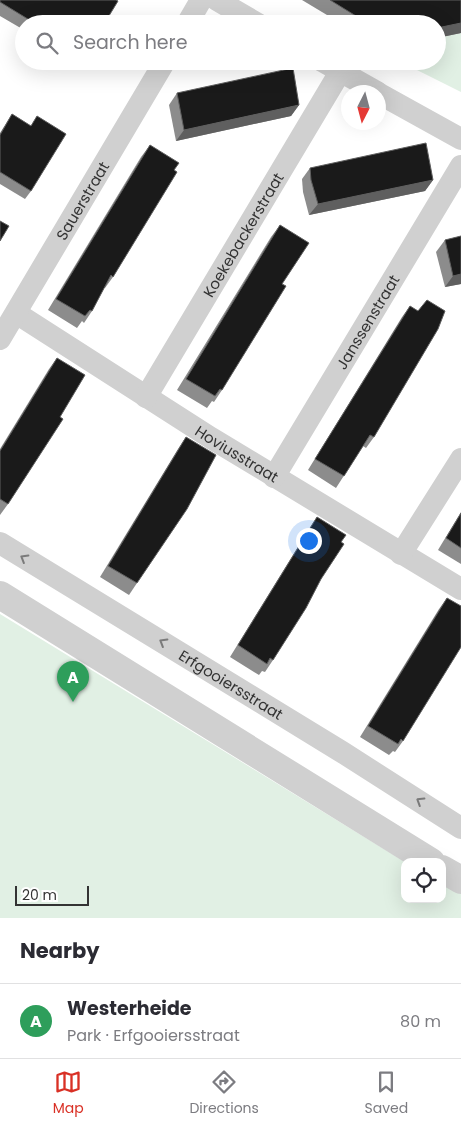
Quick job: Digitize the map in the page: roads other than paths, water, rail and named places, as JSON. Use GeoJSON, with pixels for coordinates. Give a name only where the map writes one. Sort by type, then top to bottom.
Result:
{"type":"FeatureCollection","features":[{"type":"Feature","properties":{"kind":"street"},"geometry":{"type":"LineString","coordinates":[[192,15],[201,0]]}},
{"type":"Feature","properties":{"kind":"street"},"geometry":{"type":"LineString","coordinates":[[218,0],[243,15]]}},
{"type":"Feature","properties":{"kind":"street","name":"Sauerstraat"},"geometry":{"type":"LineString","coordinates":[[0,339],[160,70]]}},
{"type":"Feature","properties":{"kind":"street","name":"Koekebackerstraat"},"geometry":{"type":"LineString","coordinates":[[146,397],[329,70]]}},
{"type":"Feature","properties":{"kind":"street"},"geometry":{"type":"LineString","coordinates":[[336,70],[364,85]]}},
{"type":"Feature","properties":{"kind":"street"},"geometry":{"type":"LineString","coordinates":[[386,97],[461,139]]}},
{"type":"Feature","properties":{"kind":"street","name":"Janssenstraat"},"geometry":{"type":"LineString","coordinates":[[274,477],[461,166]]}},
{"type":"Feature","properties":{"kind":"street","name":"Hoviusstraat"},"geometry":{"type":"LineString","coordinates":[[16,313],[274,477],[461,590]]}},
{"type":"Feature","properties":{"kind":"street"},"geometry":{"type":"LineString","coordinates":[[401,554],[461,459]]}},
{"type":"Feature","properties":{"kind":"street","name":"Erfgooiersstraat"},"geometry":{"type":"LineString","coordinates":[[0,543],[326,742],[461,828]]}},
{"type":"Feature","properties":{"kind":"street"},"geometry":{"type":"LineString","coordinates":[[0,595],[425,858]]}},
{"type":"Feature","properties":{"kind":"street"},"geometry":{"type":"LineString","coordinates":[[446,871],[461,880]]}},
{"type":"Feature","properties":{"kind":"place","name":"Westerheide"},"geometry":{"type":"Point","coordinates":[73,702]}}]}
